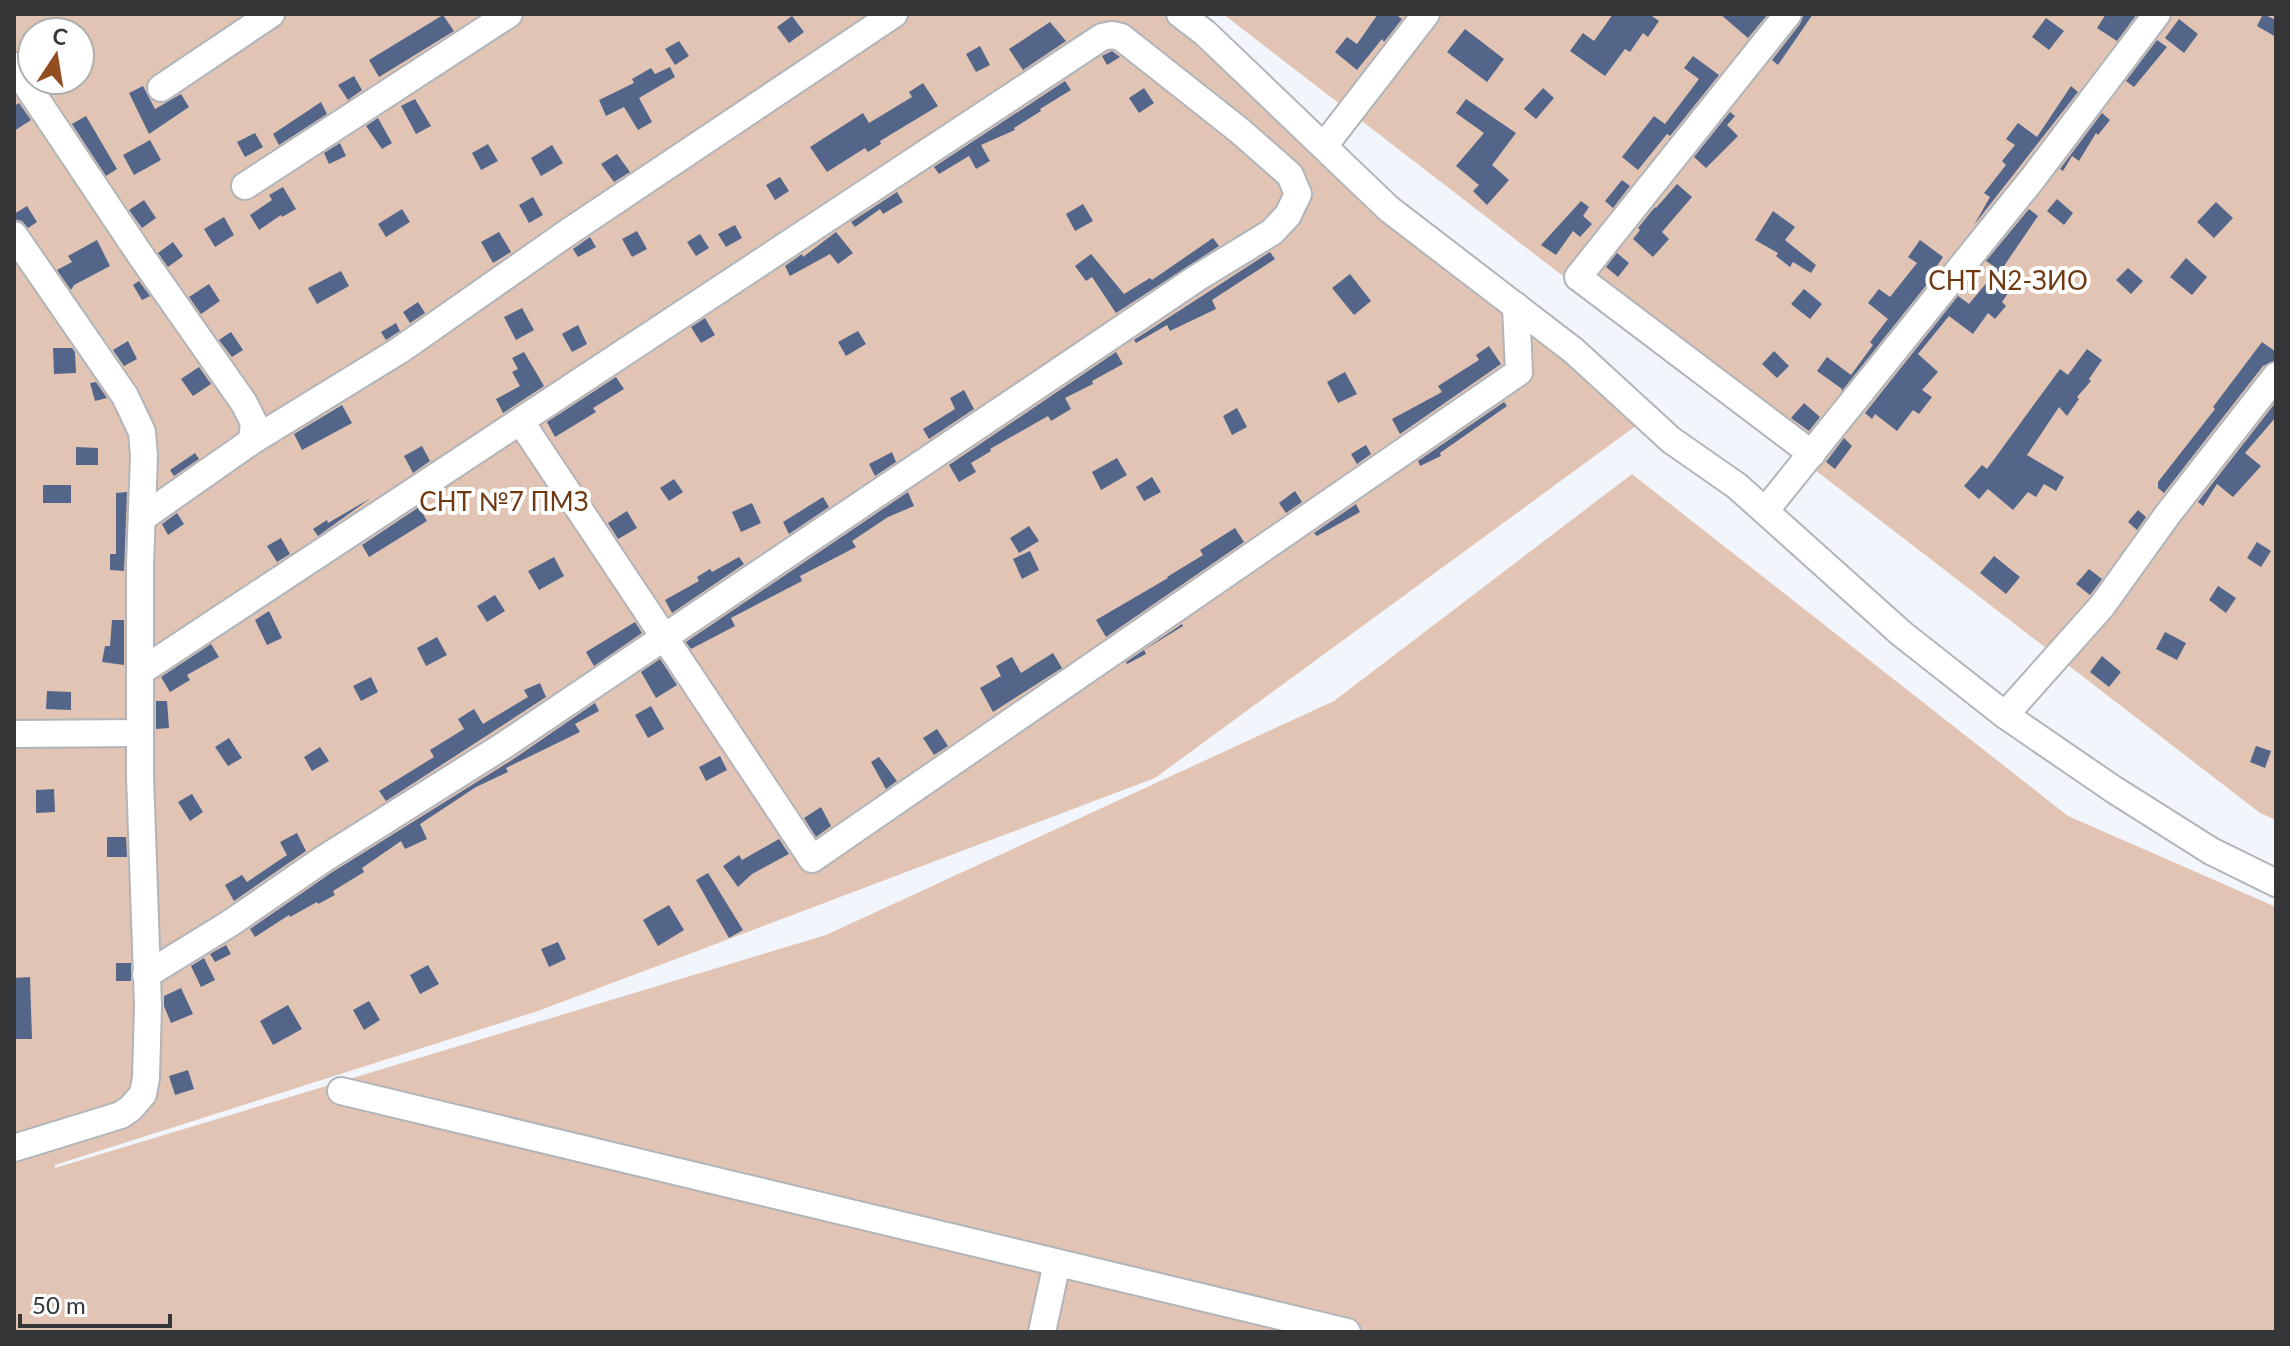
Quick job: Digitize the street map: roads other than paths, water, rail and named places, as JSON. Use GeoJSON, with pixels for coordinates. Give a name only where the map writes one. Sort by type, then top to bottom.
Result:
{"type":"FeatureCollection","features":[{"type":"Feature","properties":{"kind":"street"},"geometry":{"type":"LineString","coordinates":[[161,88],[271,14]]}},
{"type":"Feature","properties":{"kind":"street"},"geometry":{"type":"LineString","coordinates":[[245,186],[509,14]]}},
{"type":"Feature","properties":{"kind":"street"},"geometry":{"type":"LineString","coordinates":[[142,518],[252,441],[400,350],[567,233],[894,14]]}},
{"type":"Feature","properties":{"kind":"street"},"geometry":{"type":"LineString","coordinates":[[1180,14],[1205,33],[1389,209],[1574,351],[1671,440],[1737,486],[1902,634],[2005,715],[2113,789],[2211,851],[2276,883]]}},
{"type":"Feature","properties":{"kind":"street"},"geometry":{"type":"LineString","coordinates":[[1324,146],[1426,14]]}},
{"type":"Feature","properties":{"kind":"street"},"geometry":{"type":"LineString","coordinates":[[1788,14],[1578,277],[1812,454]]}},
{"type":"Feature","properties":{"kind":"street"},"geometry":{"type":"LineString","coordinates":[[1765,511],[2024,190],[2157,14]]}},
{"type":"Feature","properties":{"kind":"street"},"geometry":{"type":"LineString","coordinates":[[140,672],[1102,37],[1121,37],[1240,131],[1290,175],[1298,194],[1288,215],[1272,232],[1197,278],[479,762],[146,975]]}},
{"type":"Feature","properties":{"kind":"street"},"geometry":{"type":"LineString","coordinates":[[14,66],[244,403],[254,423],[252,441]]}},
{"type":"Feature","properties":{"kind":"street"},"geometry":{"type":"LineString","coordinates":[[14,235],[125,396],[142,432],[140,733],[147,1034],[143,1094],[131,1108],[121,1115],[14,1148]]}},
{"type":"Feature","properties":{"kind":"street"},"geometry":{"type":"LineString","coordinates":[[521,422],[812,859],[1519,372],[1516,306]]}},
{"type":"Feature","properties":{"kind":"street"},"geometry":{"type":"LineString","coordinates":[[2005,715],[2102,606],[2168,514],[2276,376]]}},
{"type":"Feature","properties":{"kind":"street"},"geometry":{"type":"LineString","coordinates":[[14,734],[140,733]]}},
{"type":"Feature","properties":{"kind":"street"},"geometry":{"type":"LineString","coordinates":[[341,1091],[1347,1332]]}},
{"type":"Feature","properties":{"kind":"street"},"geometry":{"type":"LineString","coordinates":[[1042,1332],[1057,1263]]}},
{"type":"Feature","properties":{"kind":"park label","name":"СНТ N2-ЗИО"},"geometry":{"type":"Point","coordinates":[2008,281]}},
{"type":"Feature","properties":{"kind":"park label","name":"СНТ №7 ПМЗ"},"geometry":{"type":"Point","coordinates":[504,502]}}]}
